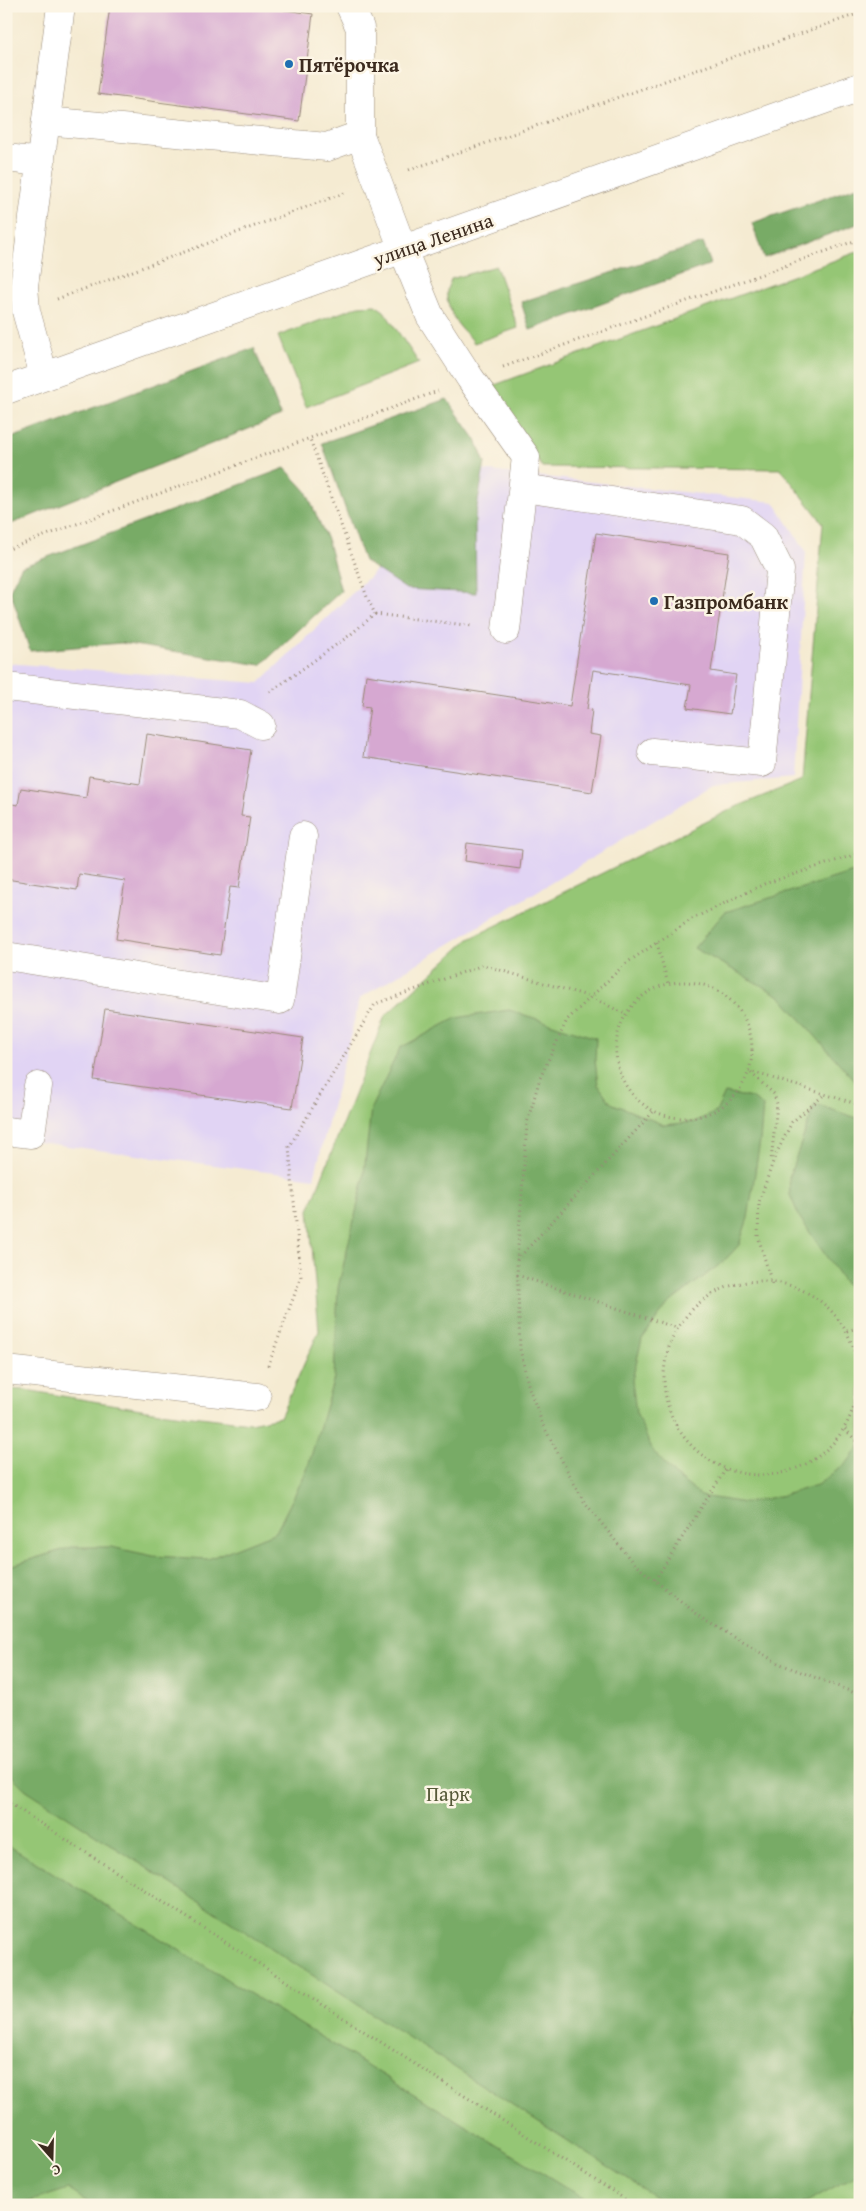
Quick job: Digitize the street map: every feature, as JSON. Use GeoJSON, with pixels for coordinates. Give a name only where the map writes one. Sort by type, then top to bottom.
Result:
{"type":"FeatureCollection","features":[{"type":"Feature","properties":{"kind":"main road"},"geometry":{"type":"LineString","coordinates":[[44,376],[26,310],[24,286],[61,6]]}},
{"type":"Feature","properties":{"kind":"main road"},"geometry":{"type":"LineString","coordinates":[[350,6],[360,28],[360,135],[403,250],[430,316],[470,378],[526,457],[506,630]]}},
{"type":"Feature","properties":{"kind":"main road","name":"улица Ленина"},"geometry":{"type":"LineString","coordinates":[[6,390],[860,88]]}},
{"type":"Feature","properties":{"kind":"main road"},"geometry":{"type":"LineString","coordinates":[[46,121],[327,147],[360,135]]}},
{"type":"Feature","properties":{"kind":"main road"},"geometry":{"type":"LineString","coordinates":[[6,158],[41,162]]}},
{"type":"Feature","properties":{"kind":"main road"},"geometry":{"type":"LineString","coordinates":[[523,488],[742,520],[763,536],[780,570],[762,763],[652,752]]}},
{"type":"Feature","properties":{"kind":"main road"},"geometry":{"type":"LineString","coordinates":[[6,687],[250,720]]}},
{"type":"Feature","properties":{"kind":"main road"},"geometry":{"type":"LineString","coordinates":[[6,956],[280,1000],[303,836]]}},
{"type":"Feature","properties":{"kind":"main road"},"geometry":{"type":"LineString","coordinates":[[6,1131],[31,1134],[38,1086]]}},
{"type":"Feature","properties":{"kind":"main road"},"geometry":{"type":"LineString","coordinates":[[6,1370],[257,1397]]}},
{"type":"Feature","properties":{"kind":"path"},"geometry":{"type":"LineString","coordinates":[[26,310],[377,181],[860,13]]}},
{"type":"Feature","properties":{"kind":"path"},"geometry":{"type":"LineString","coordinates":[[6,550],[310,439],[470,378],[860,239]]}},
{"type":"Feature","properties":{"kind":"path"},"geometry":{"type":"LineString","coordinates":[[310,439],[367,597],[375,614]]}},
{"type":"Feature","properties":{"kind":"path"},"geometry":{"type":"LineString","coordinates":[[250,720],[375,614],[506,630]]}},
{"type":"Feature","properties":{"kind":"path"},"geometry":{"type":"LineString","coordinates":[[860,853],[764,884],[692,919],[625,964],[567,1020],[540,1078],[527,1123],[517,1260],[520,1349],[529,1388],[543,1425],[583,1500],[633,1563],[702,1618],[778,1663],[860,1695]]}},
{"type":"Feature","properties":{"kind":"path"},"geometry":{"type":"LineString","coordinates":[[657,943],[668,984]]}},
{"type":"Feature","properties":{"kind":"path"},"geometry":{"type":"LineString","coordinates":[[257,1397],[301,1277],[289,1147],[375,1004],[483,965],[591,997],[625,1014]]}},
{"type":"Feature","properties":{"kind":"path"},"geometry":{"type":"LineString","coordinates":[[682,981],[705,984],[725,995],[741,1011],[750,1031],[753,1054],[748,1076],[736,1096],[718,1110],[697,1118],[674,1119],[652,1112],[634,1098],[621,1080],[615,1058],[616,1035],[625,1014],[640,997],[660,985],[682,981]]}},
{"type":"Feature","properties":{"kind":"path"},"geometry":{"type":"LineString","coordinates":[[749,1071],[860,1105]]}},
{"type":"Feature","properties":{"kind":"path"},"geometry":{"type":"LineString","coordinates":[[749,1071],[774,1094],[777,1104],[775,1140],[770,1171]]}},
{"type":"Feature","properties":{"kind":"path"},"geometry":{"type":"LineString","coordinates":[[772,1284],[758,1236],[759,1202],[770,1171],[792,1122],[824,1094]]}},
{"type":"Feature","properties":{"kind":"path"},"geometry":{"type":"LineString","coordinates":[[517,1260],[652,1112]]}},
{"type":"Feature","properties":{"kind":"path"},"geometry":{"type":"LineString","coordinates":[[517,1275],[677,1328]]}},
{"type":"Feature","properties":{"kind":"path"},"geometry":{"type":"LineString","coordinates":[[772,1284],[787,1284],[811,1294],[832,1310],[847,1331],[857,1363],[857,1397],[845,1429],[822,1454],[792,1470],[759,1476],[726,1468],[697,1452],[676,1425],[664,1393],[665,1360],[677,1328],[699,1303],[728,1286],[772,1284]]}},
{"type":"Feature","properties":{"kind":"path"},"geometry":{"type":"LineString","coordinates":[[847,1331],[860,1327]]}},
{"type":"Feature","properties":{"kind":"path"},"geometry":{"type":"LineString","coordinates":[[845,1429],[860,1445]]}},
{"type":"Feature","properties":{"kind":"path"},"geometry":{"type":"LineString","coordinates":[[655,1580],[726,1468]]}},
{"type":"Feature","properties":{"kind":"path"},"geometry":{"type":"LineString","coordinates":[[6,1801],[634,2205]]}},
{"type":"Feature","properties":{"kind":"shaded area"},"geometry":{"type":"Polygon","coordinates":[[[480,470],[774,502],[806,551],[793,778],[713,785],[360,998],[314,1178],[6,1138],[6,663],[259,683],[480,470]]]}},
{"type":"Feature","properties":{"kind":"green space"},"geometry":{"type":"Polygon","coordinates":[[[860,186],[860,223],[764,258],[752,223],[860,186]]]}},
{"type":"Feature","properties":{"kind":"green space"},"geometry":{"type":"Polygon","coordinates":[[[703,243],[711,264],[530,330],[521,302],[703,243]]]}},
{"type":"Feature","properties":{"kind":"green space","name":"Парк"},"geometry":{"type":"Polygon","coordinates":[[[860,251],[860,2205],[6,2205],[6,1389],[26,1390],[159,1412],[250,1423],[280,1417],[319,1331],[309,1210],[385,1016],[469,939],[736,807],[802,780],[823,523],[781,469],[542,467],[492,386],[860,251]]]}},
{"type":"Feature","properties":{"kind":"green space"},"geometry":{"type":"Polygon","coordinates":[[[496,266],[518,328],[474,343],[458,325],[453,315],[447,300],[447,288],[451,279],[496,266]]]}},
{"type":"Feature","properties":{"kind":"green space"},"geometry":{"type":"Polygon","coordinates":[[[375,305],[384,311],[419,363],[306,407],[278,336],[359,306],[375,305]]]}},
{"type":"Feature","properties":{"kind":"green space"},"geometry":{"type":"Polygon","coordinates":[[[254,348],[281,416],[6,526],[6,440],[254,348]]]}},
{"type":"Feature","properties":{"kind":"green space"},"geometry":{"type":"Polygon","coordinates":[[[447,399],[476,440],[485,463],[475,518],[476,593],[406,589],[364,561],[322,443],[447,399]]]}},
{"type":"Feature","properties":{"kind":"green space"},"geometry":{"type":"Polygon","coordinates":[[[285,468],[306,491],[328,542],[341,591],[261,665],[121,643],[30,651],[10,590],[21,567],[285,468]]]}},
{"type":"Feature","properties":{"kind":"green space"},"geometry":{"type":"Polygon","coordinates":[[[860,870],[860,1081],[854,1080],[780,996],[694,948],[725,912],[860,870]]]}},
{"type":"Feature","properties":{"kind":"green space"},"geometry":{"type":"Polygon","coordinates":[[[509,1010],[596,1038],[595,1060],[598,1085],[611,1103],[664,1125],[694,1122],[716,1112],[725,1093],[752,1098],[763,1106],[760,1141],[748,1218],[739,1245],[723,1262],[668,1304],[642,1339],[632,1380],[636,1413],[653,1451],[676,1476],[701,1496],[745,1503],[784,1495],[817,1485],[847,1463],[860,1446],[860,1994],[855,2022],[860,2080],[860,2173],[801,2205],[667,2205],[25,1789],[6,1770],[6,1567],[72,1547],[111,1547],[153,1556],[208,1559],[276,1532],[307,1470],[334,1378],[338,1288],[363,1182],[371,1108],[400,1048],[456,1018],[509,1010]]]}},
{"type":"Feature","properties":{"kind":"green space"},"geometry":{"type":"Polygon","coordinates":[[[815,1104],[860,1119],[859,1287],[846,1285],[800,1218],[790,1195],[789,1177],[815,1104]]]}},
{"type":"Feature","properties":{"kind":"green space"},"geometry":{"type":"Polygon","coordinates":[[[6,1844],[595,2205],[92,2205],[68,2189],[19,2205],[6,2205],[6,1844]]]}},
{"type":"Feature","properties":{"kind":"building"},"geometry":{"type":"Polygon","coordinates":[[[110,6],[257,6],[313,14],[299,121],[98,94],[110,6]]]}},
{"type":"Feature","properties":{"kind":"building"},"geometry":{"type":"Polygon","coordinates":[[[596,533],[729,553],[711,671],[736,675],[730,714],[687,708],[691,685],[593,670],[587,709],[592,710],[589,734],[601,736],[592,792],[363,757],[370,707],[362,706],[366,675],[570,706],[596,533]]]}},
{"type":"Feature","properties":{"kind":"building"},"geometry":{"type":"Polygon","coordinates":[[[147,734],[251,750],[241,816],[250,817],[239,888],[230,887],[220,955],[116,939],[125,881],[79,874],[77,890],[6,879],[6,803],[18,805],[21,788],[86,798],[89,776],[140,784],[147,734]]]}},
{"type":"Feature","properties":{"kind":"building"},"geometry":{"type":"Polygon","coordinates":[[[467,843],[522,850],[520,869],[465,861],[467,843]]]}},
{"type":"Feature","properties":{"kind":"building"},"geometry":{"type":"Polygon","coordinates":[[[105,1009],[303,1038],[292,1108],[94,1080],[105,1009]]]}},
{"type":"Feature","properties":{"kind":"place","name":"Пятёрочка"},"geometry":{"type":"Point","coordinates":[289,64]}},
{"type":"Feature","properties":{"kind":"place","name":"Газпромбанк"},"geometry":{"type":"Point","coordinates":[654,601]}}]}
